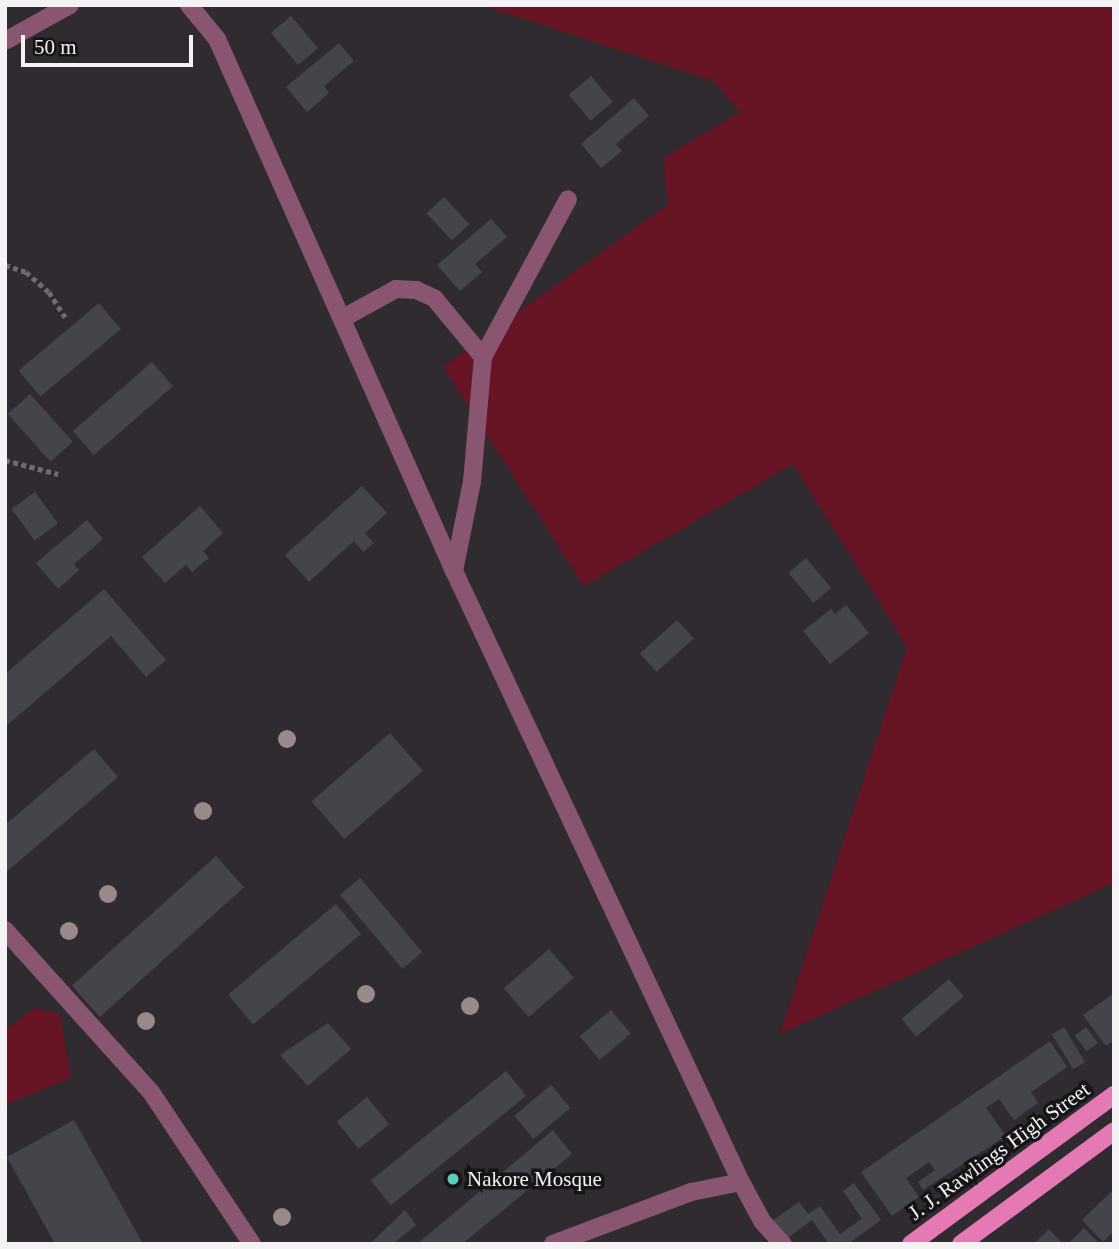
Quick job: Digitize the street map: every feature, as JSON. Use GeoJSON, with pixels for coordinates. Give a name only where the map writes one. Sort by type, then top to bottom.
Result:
{"type":"FeatureCollection","features":[{"type":"Feature","properties":{"kind":"main road","name":"J. J. Rawlings High Street"},"geometry":{"type":"LineString","coordinates":[[911,1244],[1114,1095]]}},
{"type":"Feature","properties":{"kind":"main road"},"geometry":{"type":"LineString","coordinates":[[961,1244],[1046,1181],[1111,1138]]}},
{"type":"Feature","properties":{"kind":"main road"},"geometry":{"type":"LineString","coordinates":[[1028,1158],[1046,1181]]}},
{"type":"Feature","properties":{"kind":"street"},"geometry":{"type":"LineString","coordinates":[[5,41],[70,5]]}},
{"type":"Feature","properties":{"kind":"street"},"geometry":{"type":"LineString","coordinates":[[189,5],[217,39],[345,317],[454,571],[741,1182],[762,1221],[783,1244]]}},
{"type":"Feature","properties":{"kind":"street"},"geometry":{"type":"LineString","coordinates":[[454,571],[472,482],[483,357],[568,199]]}},
{"type":"Feature","properties":{"kind":"street"},"geometry":{"type":"LineString","coordinates":[[345,317],[396,289],[416,290],[434,298],[483,357]]}},
{"type":"Feature","properties":{"kind":"street"},"geometry":{"type":"LineString","coordinates":[[5,930],[151,1092],[253,1244]]}},
{"type":"Feature","properties":{"kind":"street"},"geometry":{"type":"LineString","coordinates":[[554,1244],[691,1192],[741,1182]]}},
{"type":"Feature","properties":{"kind":"path"},"geometry":{"type":"LineString","coordinates":[[5,265],[34,278],[65,317]]}},
{"type":"Feature","properties":{"kind":"path"},"geometry":{"type":"LineString","coordinates":[[5,460],[58,474]]}},
{"type":"Feature","properties":{"kind":"shaded area"},"geometry":{"type":"Polygon","coordinates":[[[481,5],[1114,5],[1114,883],[780,1034],[907,647],[793,464],[584,586],[443,367],[668,204],[663,158],[740,112],[713,81],[481,5]]]}},
{"type":"Feature","properties":{"kind":"shaded area"},"geometry":{"type":"Polygon","coordinates":[[[35,1008],[60,1014],[71,1078],[5,1105],[5,1030],[35,1008]]]}},
{"type":"Feature","properties":{"kind":"building"},"geometry":{"type":"Polygon","coordinates":[[[291,16],[318,48],[298,65],[271,33],[291,16]]]}},
{"type":"Feature","properties":{"kind":"building"},"geometry":{"type":"Polygon","coordinates":[[[339,43],[354,61],[324,86],[329,93],[307,112],[286,87],[339,43]]]}},
{"type":"Feature","properties":{"kind":"building"},"geometry":{"type":"Polygon","coordinates":[[[591,76],[613,102],[591,121],[569,95],[591,76]]]}},
{"type":"Feature","properties":{"kind":"building"},"geometry":{"type":"Polygon","coordinates":[[[634,98],[649,116],[616,144],[622,151],[601,168],[581,144],[634,98]]]}},
{"type":"Feature","properties":{"kind":"building"},"geometry":{"type":"Polygon","coordinates":[[[444,197],[469,224],[452,240],[426,213],[444,197]]]}},
{"type":"Feature","properties":{"kind":"building"},"geometry":{"type":"Polygon","coordinates":[[[491,219],[507,237],[475,264],[482,272],[460,291],[437,265],[491,219]]]}},
{"type":"Feature","properties":{"kind":"building"},"geometry":{"type":"Polygon","coordinates":[[[99,303],[121,329],[40,397],[19,370],[99,303]]]}},
{"type":"Feature","properties":{"kind":"building"},"geometry":{"type":"Polygon","coordinates":[[[152,362],[173,386],[94,455],[73,431],[152,362]]]}},
{"type":"Feature","properties":{"kind":"building"},"geometry":{"type":"Polygon","coordinates":[[[30,394],[73,442],[51,462],[8,414],[30,394]]]}},
{"type":"Feature","properties":{"kind":"building"},"geometry":{"type":"Polygon","coordinates":[[[362,486],[387,513],[365,533],[374,543],[363,552],[354,541],[309,582],[285,555],[362,486]]]}},
{"type":"Feature","properties":{"kind":"building"},"geometry":{"type":"Polygon","coordinates":[[[35,492],[58,524],[34,541],[12,509],[35,492]]]}},
{"type":"Feature","properties":{"kind":"building"},"geometry":{"type":"Polygon","coordinates":[[[200,506],[223,533],[203,551],[209,558],[192,572],[186,565],[165,583],[142,557],[200,506]]]}},
{"type":"Feature","properties":{"kind":"building"},"geometry":{"type":"Polygon","coordinates":[[[87,520],[103,539],[74,564],[79,570],[58,589],[36,563],[87,520]]]}},
{"type":"Feature","properties":{"kind":"building"},"geometry":{"type":"Polygon","coordinates":[[[806,558],[831,588],[813,603],[788,573],[806,558]]]}},
{"type":"Feature","properties":{"kind":"building"},"geometry":{"type":"Polygon","coordinates":[[[104,589],[166,660],[146,677],[111,636],[5,727],[5,674],[104,589]]]}},
{"type":"Feature","properties":{"kind":"building"},"geometry":{"type":"Polygon","coordinates":[[[846,605],[869,633],[830,664],[803,631],[831,609],[835,614],[846,605]]]}},
{"type":"Feature","properties":{"kind":"building"},"geometry":{"type":"Polygon","coordinates":[[[677,620],[694,639],[657,672],[640,653],[677,620]]]}},
{"type":"Feature","properties":{"kind":"building"},"geometry":{"type":"Polygon","coordinates":[[[390,733],[423,771],[344,839],[312,801],[390,733]]]}},
{"type":"Feature","properties":{"kind":"building"},"geometry":{"type":"Polygon","coordinates":[[[94,749],[118,777],[5,873],[5,825],[94,749]]]}},
{"type":"Feature","properties":{"kind":"building"},"geometry":{"type":"Polygon","coordinates":[[[216,856],[244,887],[100,1017],[72,986],[216,856]]]}},
{"type":"Feature","properties":{"kind":"building"},"geometry":{"type":"Polygon","coordinates":[[[360,878],[422,952],[402,969],[340,895],[360,878]]]}},
{"type":"Feature","properties":{"kind":"building"},"geometry":{"type":"Polygon","coordinates":[[[336,904],[361,934],[253,1025],[228,995],[336,904]]]}},
{"type":"Feature","properties":{"kind":"building"},"geometry":{"type":"Polygon","coordinates":[[[549,949],[574,978],[529,1017],[504,988],[549,949]]]}},
{"type":"Feature","properties":{"kind":"building"},"geometry":{"type":"Polygon","coordinates":[[[949,979],[964,997],[916,1036],[902,1019],[949,979]]]}},
{"type":"Feature","properties":{"kind":"building"},"geometry":{"type":"Polygon","coordinates":[[[1114,993],[1114,1040],[1106,1046],[1083,1015],[1114,993]]]}},
{"type":"Feature","properties":{"kind":"building"},"geometry":{"type":"Polygon","coordinates":[[[611,1010],[631,1034],[600,1060],[580,1036],[611,1010]]]}},
{"type":"Feature","properties":{"kind":"building"},"geometry":{"type":"Polygon","coordinates":[[[328,1023],[351,1049],[308,1086],[280,1055],[328,1023]]]}},
{"type":"Feature","properties":{"kind":"building"},"geometry":{"type":"Polygon","coordinates":[[[1064,1027],[1085,1062],[1073,1069],[1052,1034],[1064,1027]]]}},
{"type":"Feature","properties":{"kind":"building"},"geometry":{"type":"Polygon","coordinates":[[[1086,1027],[1098,1043],[1087,1051],[1075,1035],[1086,1027]]]}},
{"type":"Feature","properties":{"kind":"building"},"geometry":{"type":"Polygon","coordinates":[[[1050,1041],[1067,1067],[1031,1092],[1038,1103],[1014,1120],[999,1099],[986,1108],[1006,1136],[923,1190],[918,1182],[935,1170],[929,1162],[906,1178],[919,1197],[892,1216],[861,1172],[1050,1041]]]}},
{"type":"Feature","properties":{"kind":"building"},"geometry":{"type":"Polygon","coordinates":[[[506,1071],[526,1096],[391,1205],[371,1181],[506,1071]]]}},
{"type":"Feature","properties":{"kind":"building"},"geometry":{"type":"Polygon","coordinates":[[[551,1085],[570,1108],[534,1139],[514,1116],[551,1085]]]}},
{"type":"Feature","properties":{"kind":"building"},"geometry":{"type":"Polygon","coordinates":[[[367,1097],[389,1124],[359,1149],[337,1122],[367,1097]]]}},
{"type":"Feature","properties":{"kind":"building"},"geometry":{"type":"Polygon","coordinates":[[[74,1120],[142,1242],[139,1244],[55,1244],[7,1157],[74,1120]]]}},
{"type":"Feature","properties":{"kind":"building"},"geometry":{"type":"Polygon","coordinates":[[[553,1130],[572,1154],[462,1244],[417,1244],[553,1130]]]}},
{"type":"Feature","properties":{"kind":"building"},"geometry":{"type":"Polygon","coordinates":[[[854,1183],[881,1220],[848,1244],[829,1244],[812,1220],[785,1240],[772,1221],[799,1202],[808,1214],[820,1206],[840,1234],[862,1219],[843,1191],[854,1183]]]}},
{"type":"Feature","properties":{"kind":"building"},"geometry":{"type":"Polygon","coordinates":[[[1114,1189],[1114,1231],[1103,1242],[1082,1220],[1114,1189]]]}},
{"type":"Feature","properties":{"kind":"building"},"geometry":{"type":"Polygon","coordinates":[[[405,1210],[416,1225],[393,1244],[370,1244],[405,1210]]]}},
{"type":"Feature","properties":{"kind":"building"},"geometry":{"type":"Polygon","coordinates":[[[1084,1228],[1100,1244],[1068,1244],[1084,1228]]]}},
{"type":"Feature","properties":{"kind":"building"},"geometry":{"type":"Polygon","coordinates":[[[1049,1229],[1063,1244],[1034,1244],[1049,1229]]]}},
{"type":"Feature","properties":{"kind":"place","name":"Nakore Mosque"},"geometry":{"type":"Point","coordinates":[453,1179]}}]}
